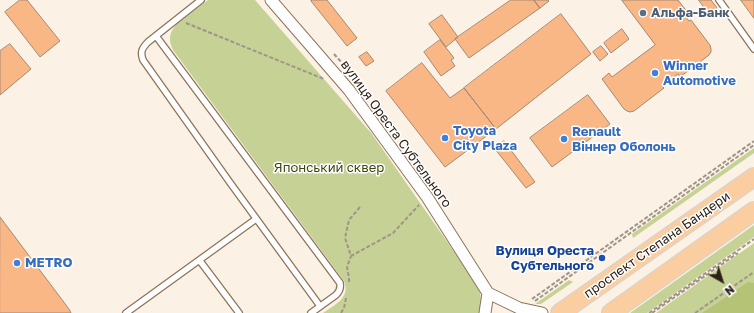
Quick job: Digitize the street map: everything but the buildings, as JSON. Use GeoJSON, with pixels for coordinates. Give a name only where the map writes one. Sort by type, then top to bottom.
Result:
{"type":"FeatureCollection","features":[{"type":"Feature","properties":{"kind":"main road","name":"проспект Степана Бандери"},"geometry":{"type":"LineString","coordinates":[[560,313],[754,177]]}},
{"type":"Feature","properties":{"kind":"main road"},"geometry":{"type":"LineString","coordinates":[[611,313],[754,211]]}},
{"type":"Feature","properties":{"kind":"street","name":"вулиця Ореста Субтельного"},"geometry":{"type":"LineString","coordinates":[[271,0],[349,90],[427,197],[488,293]]}},
{"type":"Feature","properties":{"kind":"street"},"geometry":{"type":"LineString","coordinates":[[485,313],[488,293],[521,309],[542,313]]}},
{"type":"Feature","properties":{"kind":"lane"},"geometry":{"type":"LineString","coordinates":[[201,0],[148,42],[142,50],[141,55],[143,60],[256,219],[320,306]]}},
{"type":"Feature","properties":{"kind":"lane"},"geometry":{"type":"LineString","coordinates":[[719,0],[754,49]]}},
{"type":"Feature","properties":{"kind":"lane"},"geometry":{"type":"LineString","coordinates":[[156,36],[340,283],[341,287],[336,295],[311,313]]}},
{"type":"Feature","properties":{"kind":"lane"},"geometry":{"type":"LineString","coordinates":[[126,313],[200,261],[256,219]]}},
{"type":"Feature","properties":{"kind":"lane"},"geometry":{"type":"LineString","coordinates":[[200,261],[239,313]]}},
{"type":"Feature","properties":{"kind":"path"},"geometry":{"type":"LineString","coordinates":[[177,19],[328,81]]}},
{"type":"Feature","properties":{"kind":"path"},"geometry":{"type":"LineString","coordinates":[[521,309],[754,141]]}},
{"type":"Feature","properties":{"kind":"path"},"geometry":{"type":"LineString","coordinates":[[521,309],[754,145]]}},
{"type":"Feature","properties":{"kind":"path"},"geometry":{"type":"LineString","coordinates":[[360,207],[349,220],[345,238],[351,256],[393,233],[427,197]]}},
{"type":"Feature","properties":{"kind":"path"},"geometry":{"type":"LineString","coordinates":[[649,313],[754,240]]}},
{"type":"Feature","properties":{"kind":"path"},"geometry":{"type":"LineString","coordinates":[[652,313],[754,240]]}},
{"type":"Feature","properties":{"kind":"path"},"geometry":{"type":"LineString","coordinates":[[695,313],[754,272]]}},
{"type":"Feature","properties":{"kind":"green space","name":"Японський сквер"},"geometry":{"type":"Polygon","coordinates":[[[208,0],[255,0],[372,134],[478,286],[481,299],[480,313],[323,313],[336,304],[343,296],[346,287],[344,281],[171,46],[170,36],[174,27],[208,0]]]}},
{"type":"Feature","properties":{"kind":"green space"},"geometry":{"type":"Polygon","coordinates":[[[754,148],[754,153],[633,238],[632,234],[754,148]]]}},
{"type":"Feature","properties":{"kind":"green space"},"geometry":{"type":"Polygon","coordinates":[[[754,225],[754,237],[647,313],[630,313],[754,225]]]}},
{"type":"Feature","properties":{"kind":"green space"},"geometry":{"type":"Polygon","coordinates":[[[754,243],[754,313],[656,313],[754,243]]]}},
{"type":"Feature","properties":{"kind":"green space"},"geometry":{"type":"Polygon","coordinates":[[[569,280],[573,282],[541,304],[535,304],[569,280]]]}},
{"type":"Feature","properties":{"kind":"green space"},"geometry":{"type":"Polygon","coordinates":[[[748,282],[754,283],[754,313],[702,313],[748,282]]]}},
{"type":"Feature","properties":{"kind":"place","name":"Альфа-Банк"},"geometry":{"type":"Point","coordinates":[643,13]}},
{"type":"Feature","properties":{"kind":"place","name":"Winner Automotive"},"geometry":{"type":"Point","coordinates":[655,73]}},
{"type":"Feature","properties":{"kind":"place","name":"Toyota City Plaza"},"geometry":{"type":"Point","coordinates":[445,138]}},
{"type":"Feature","properties":{"kind":"place","name":"Renault Віннер Оболонь"},"geometry":{"type":"Point","coordinates":[564,139]}},
{"type":"Feature","properties":{"kind":"place","name":"Вулиця Ореста Субтельного"},"geometry":{"type":"Point","coordinates":[602,258]}},
{"type":"Feature","properties":{"kind":"place","name":"METRO"},"geometry":{"type":"Point","coordinates":[17,263]}}]}
